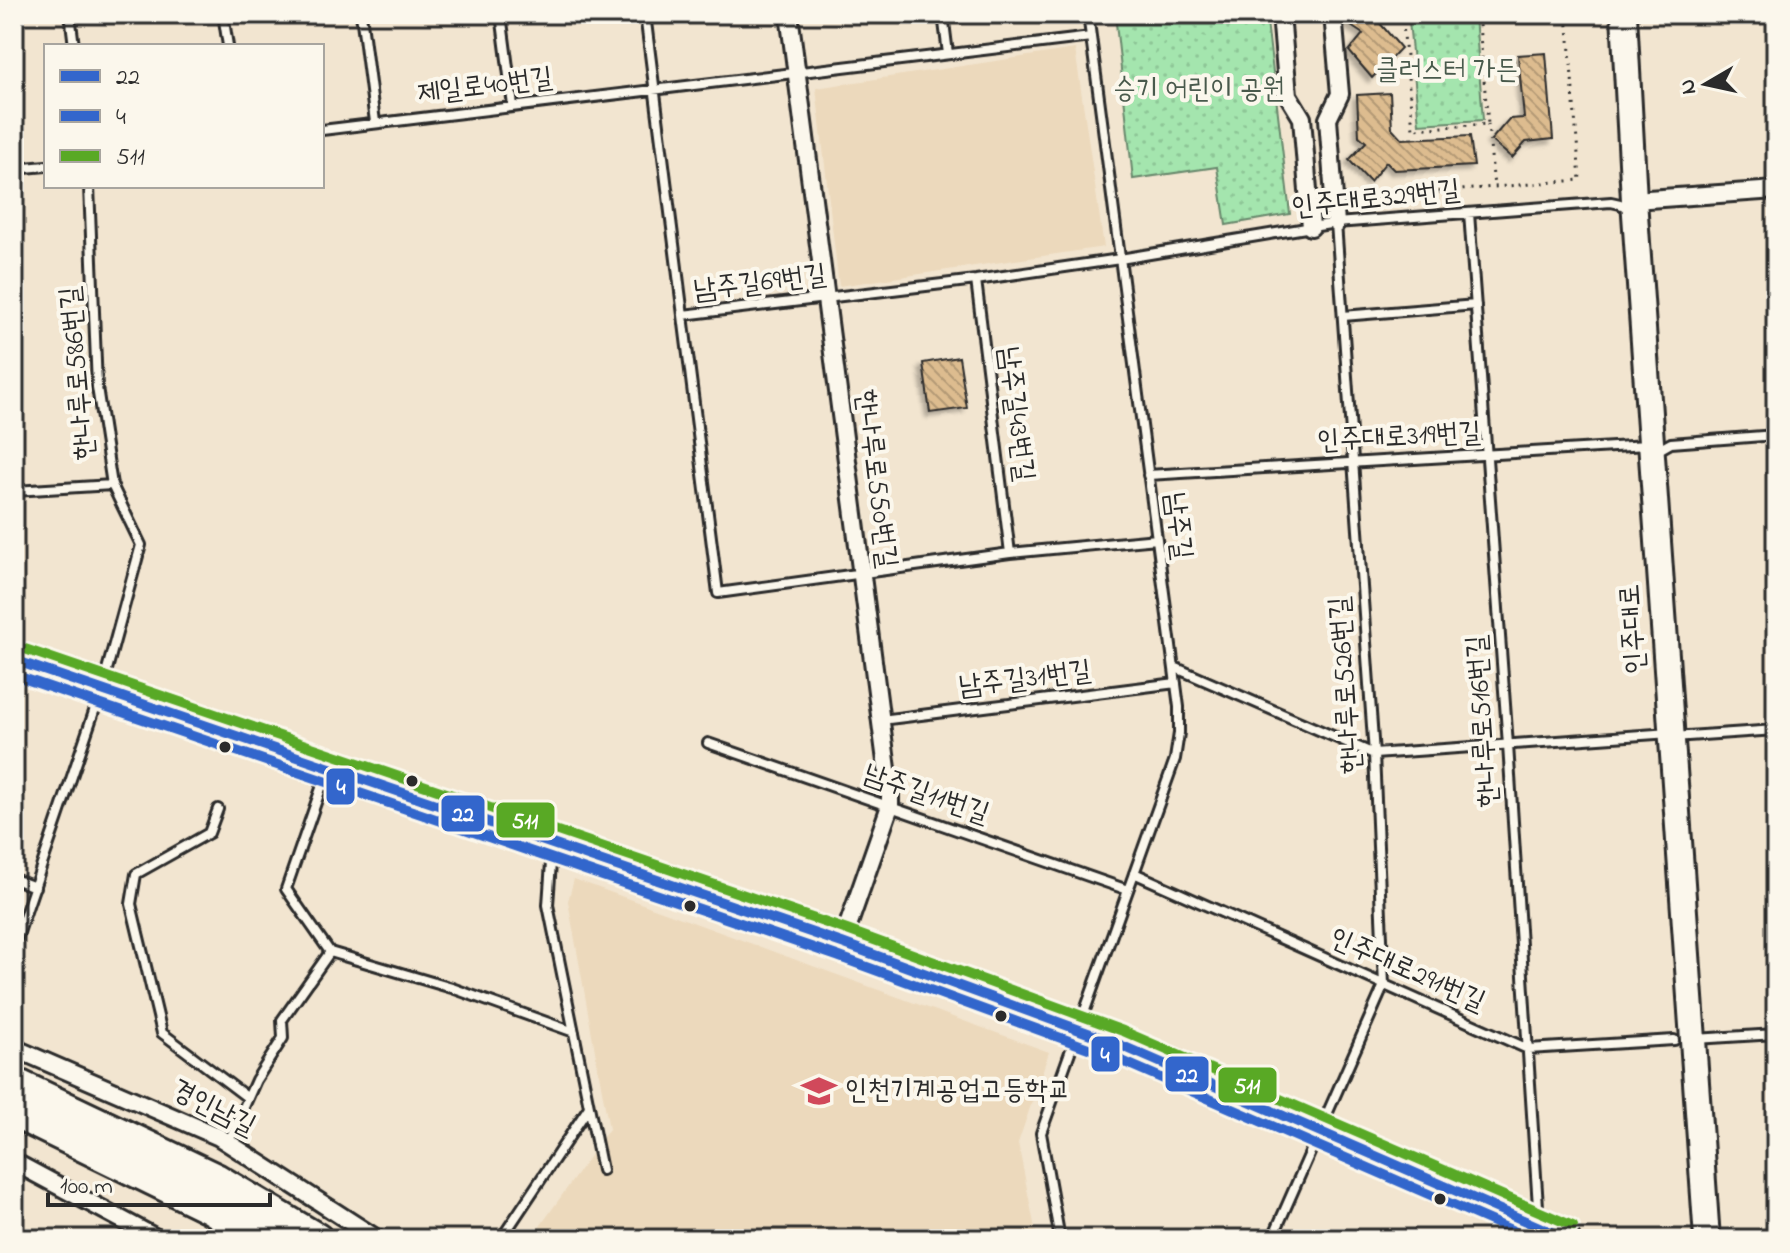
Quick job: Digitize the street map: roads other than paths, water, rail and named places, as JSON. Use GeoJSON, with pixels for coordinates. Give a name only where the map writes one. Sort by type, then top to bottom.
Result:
{"type":"FeatureCollection","features":[{"type":"Feature","properties":{"kind":"highway"},"geometry":{"type":"LineString","coordinates":[[14,1083],[216,1179],[317,1239]]}},
{"type":"Feature","properties":{"kind":"highway"},"geometry":{"type":"LineString","coordinates":[[14,1112],[209,1207],[262,1239]]}},
{"type":"Feature","properties":{"kind":"main road","name":"인주대로"},"geometry":{"type":"LineString","coordinates":[[1624,14],[1689,1039],[1707,1239]]}},
{"type":"Feature","properties":{"kind":"main road"},"geometry":{"type":"LineString","coordinates":[[14,660],[842,943],[1078,1030],[1517,1217],[1535,1233],[1567,1239]]}},
{"type":"Feature","properties":{"kind":"street","name":"한나루로550번길"},"geometry":{"type":"LineString","coordinates":[[789,14],[890,806],[842,943]]}},
{"type":"Feature","properties":{"kind":"street"},"geometry":{"type":"LineString","coordinates":[[1281,14],[1288,95],[1302,118],[1311,227]]}},
{"type":"Feature","properties":{"kind":"street"},"geometry":{"type":"LineString","coordinates":[[1333,14],[1340,94],[1328,119],[1336,223]]}},
{"type":"Feature","properties":{"kind":"street"},"geometry":{"type":"LineString","coordinates":[[1635,207],[1776,190]]}},
{"type":"Feature","properties":{"kind":"street","name":"경인남길"},"geometry":{"type":"LineString","coordinates":[[14,1048],[228,1143],[377,1239]]}},
{"type":"Feature","properties":{"kind":"street"},"geometry":{"type":"LineString","coordinates":[[14,1162],[158,1239]]}},
{"type":"Feature","properties":{"kind":"lane"},"geometry":{"type":"LineString","coordinates":[[70,14],[74,44]]}},
{"type":"Feature","properties":{"kind":"lane"},"geometry":{"type":"LineString","coordinates":[[223,14],[228,44]]}},
{"type":"Feature","properties":{"kind":"lane"},"geometry":{"type":"LineString","coordinates":[[361,14],[375,122]]}},
{"type":"Feature","properties":{"kind":"lane"},"geometry":{"type":"LineString","coordinates":[[501,14],[513,106]]}},
{"type":"Feature","properties":{"kind":"lane"},"geometry":{"type":"LineString","coordinates":[[645,14],[683,315]]}},
{"type":"Feature","properties":{"kind":"lane"},"geometry":{"type":"LineString","coordinates":[[943,14],[948,54]]}},
{"type":"Feature","properties":{"kind":"lane","name":"남주길"},"geometry":{"type":"LineString","coordinates":[[1060,1239],[1041,1133],[1175,759],[1179,733],[1174,667],[1088,14]]}},
{"type":"Feature","properties":{"kind":"lane","name":"제일로40번길"},"geometry":{"type":"LineString","coordinates":[[324,130],[1091,37]]}},
{"type":"Feature","properties":{"kind":"lane"},"geometry":{"type":"LineString","coordinates":[[14,169],[44,166]]}},
{"type":"Feature","properties":{"kind":"lane","name":"한나루로586번길"},"geometry":{"type":"LineString","coordinates":[[14,947],[102,688],[141,545],[112,485],[97,387],[89,188]]}},
{"type":"Feature","properties":{"kind":"lane","name":"인주대로329번길"},"geometry":{"type":"LineString","coordinates":[[1120,259],[1336,223],[1611,202],[1635,207]]}},
{"type":"Feature","properties":{"kind":"lane","name":"한나루로516번길"},"geometry":{"type":"LineString","coordinates":[[1469,213],[1528,1049],[1535,1233]]}},
{"type":"Feature","properties":{"kind":"lane","name":"한나루로526번길"},"geometry":{"type":"LineString","coordinates":[[1272,1239],[1384,985],[1374,754],[1336,223]]}},
{"type":"Feature","properties":{"kind":"lane","name":"남주길69번길"},"geometry":{"type":"LineString","coordinates":[[861,574],[718,593],[683,315],[976,280],[1120,259]]}},
{"type":"Feature","properties":{"kind":"lane","name":"남주길43번길"},"geometry":{"type":"LineString","coordinates":[[976,280],[1010,553]]}},
{"type":"Feature","properties":{"kind":"lane"},"geometry":{"type":"LineString","coordinates":[[1343,316],[1476,305]]}},
{"type":"Feature","properties":{"kind":"lane","name":"인주대로319번길"},"geometry":{"type":"LineString","coordinates":[[1148,475],[1487,455],[1652,450],[1671,443],[1776,435]]}},
{"type":"Feature","properties":{"kind":"lane"},"geometry":{"type":"LineString","coordinates":[[14,491],[112,485]]}},
{"type":"Feature","properties":{"kind":"lane"},"geometry":{"type":"LineString","coordinates":[[861,574],[1010,553],[1157,539]]}},
{"type":"Feature","properties":{"kind":"lane"},"geometry":{"type":"LineString","coordinates":[[1174,667],[1374,754],[1776,730]]}},
{"type":"Feature","properties":{"kind":"lane","name":"남주길31번길"},"geometry":{"type":"LineString","coordinates":[[880,721],[1176,683]]}},
{"type":"Feature","properties":{"kind":"lane","name":"남주길11번길"},"geometry":{"type":"LineString","coordinates":[[708,743],[1128,890]]}},
{"type":"Feature","properties":{"kind":"lane"},"geometry":{"type":"LineString","coordinates":[[329,766],[286,889],[330,952],[439,984],[574,1032]]}},
{"type":"Feature","properties":{"kind":"lane"},"geometry":{"type":"LineString","coordinates":[[218,809],[209,833],[136,874],[131,904],[162,1033],[248,1098]]}},
{"type":"Feature","properties":{"kind":"lane"},"geometry":{"type":"LineString","coordinates":[[553,844],[548,905],[602,1170]]}},
{"type":"Feature","properties":{"kind":"lane","name":"인주대로291번길"},"geometry":{"type":"LineString","coordinates":[[1134,873],[1528,1049],[1776,1034]]}},
{"type":"Feature","properties":{"kind":"lane"},"geometry":{"type":"LineString","coordinates":[[14,879],[35,887]]}},
{"type":"Feature","properties":{"kind":"lane"},"geometry":{"type":"LineString","coordinates":[[228,1143],[248,1098],[283,1038],[282,1020],[330,952]]}},
{"type":"Feature","properties":{"kind":"lane"},"geometry":{"type":"LineString","coordinates":[[501,1239],[589,1106]]}},
{"type":"Feature","properties":{"kind":"place","name":"인천기계공업고등학교"},"geometry":{"type":"Point","coordinates":[819,1091]}},
{"type":"Feature","properties":{"kind":"park label","name":"클러스터 가든"},"geometry":{"type":"Point","coordinates":[1447,71]}},
{"type":"Feature","properties":{"kind":"park label","name":"승기 어린이 공원"},"geometry":{"type":"Point","coordinates":[1199,90]}}]}
